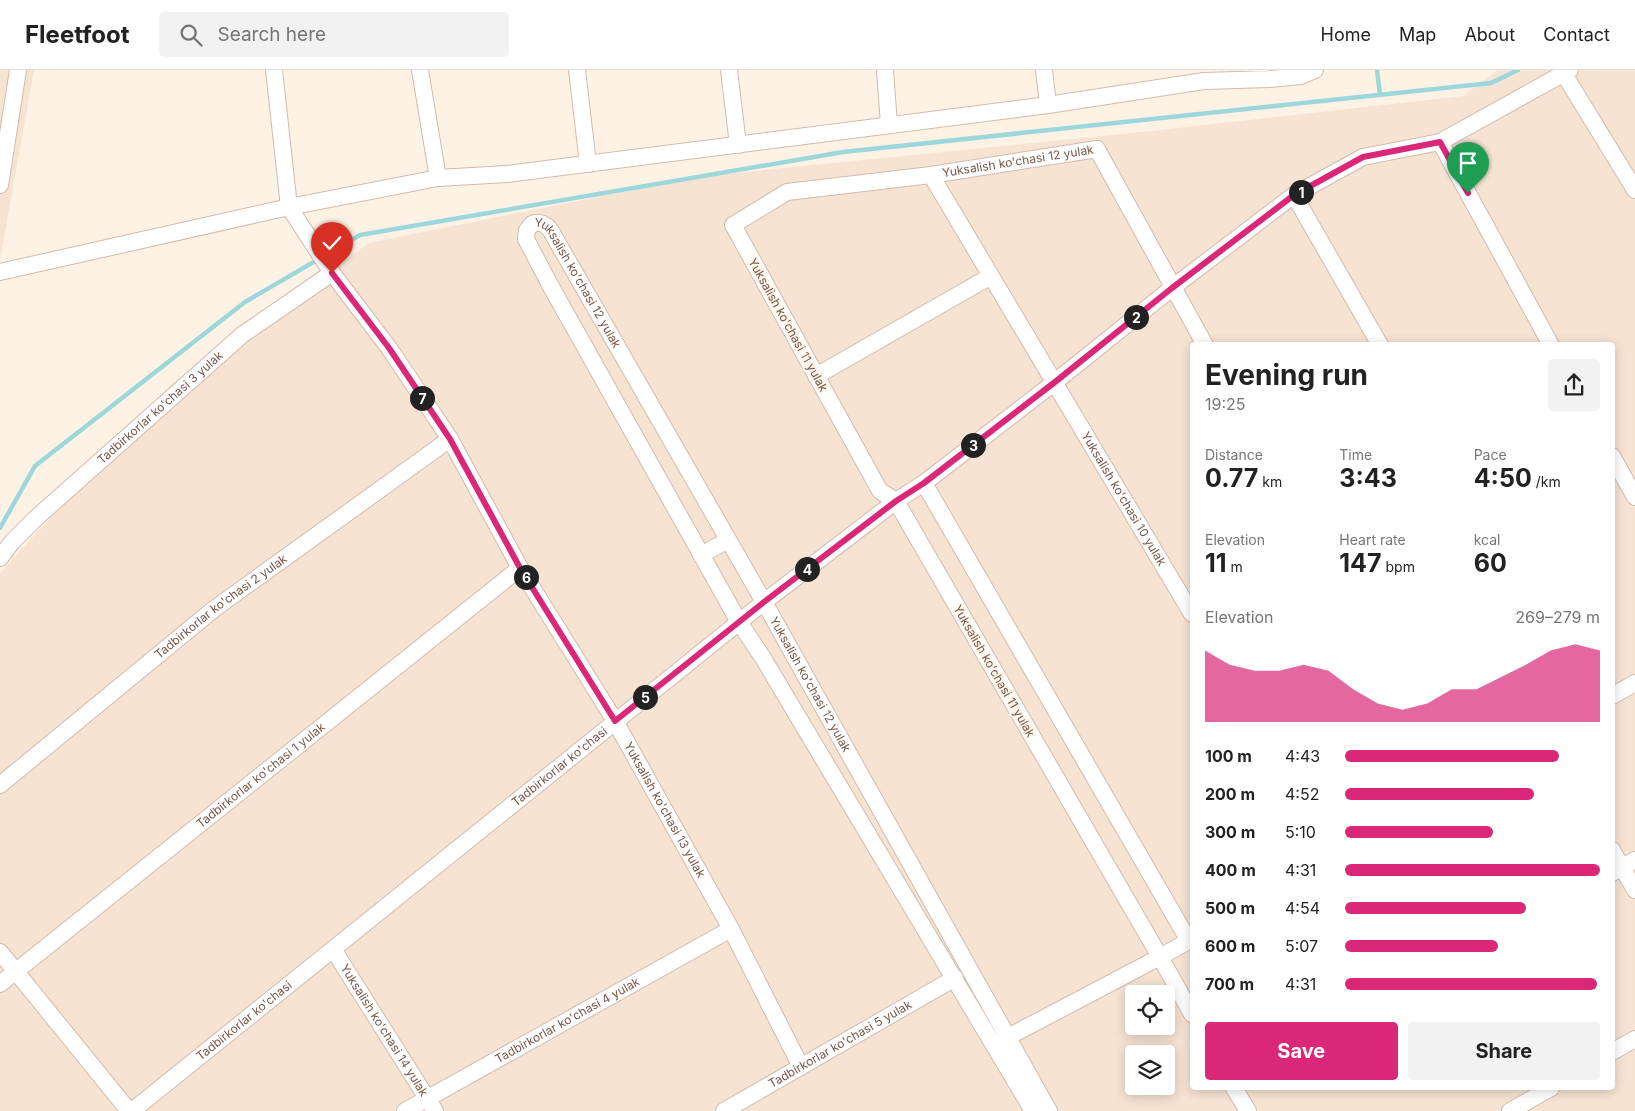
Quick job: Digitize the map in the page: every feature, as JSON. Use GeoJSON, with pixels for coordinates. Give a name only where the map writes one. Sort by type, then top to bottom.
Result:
{"type":"FeatureCollection","features":[{"type":"Feature","properties":{"kind":"street"},"geometry":{"type":"LineString","coordinates":[[0,185],[18,70]]}},
{"type":"Feature","properties":{"kind":"street"},"geometry":{"type":"LineString","coordinates":[[274,70],[289,207]]}},
{"type":"Feature","properties":{"kind":"street"},"geometry":{"type":"LineString","coordinates":[[420,70],[438,178]]}},
{"type":"Feature","properties":{"kind":"street"},"geometry":{"type":"LineString","coordinates":[[576,70],[588,164]]}},
{"type":"Feature","properties":{"kind":"street"},"geometry":{"type":"LineString","coordinates":[[729,70],[738,145]]}},
{"type":"Feature","properties":{"kind":"street"},"geometry":{"type":"LineString","coordinates":[[885,70],[889,124]]}},
{"type":"Feature","properties":{"kind":"street"},"geometry":{"type":"LineString","coordinates":[[1044,70],[1048,105]]}},
{"type":"Feature","properties":{"kind":"street"},"geometry":{"type":"LineString","coordinates":[[0,272],[289,207],[438,178],[506,174],[1048,105],[1202,76],[1270,79],[1301,76],[1315,70]]}},
{"type":"Feature","properties":{"kind":"street"},"geometry":{"type":"LineString","coordinates":[[1567,72],[1635,190]]}},
{"type":"Feature","properties":{"kind":"street","name":"Tadbirkorlar ko'chasi"},"geometry":{"type":"LineString","coordinates":[[131,1111],[764,602],[896,501],[924,483],[1055,382],[1172,288],[1294,195],[1363,157],[1440,142],[1567,72]]}},
{"type":"Feature","properties":{"kind":"street"},"geometry":{"type":"LineString","coordinates":[[1440,142],[1549,342]]}},
{"type":"Feature","properties":{"kind":"street","name":"Yuksalish ko'chasi 12 yulak"},"geometry":{"type":"LineString","coordinates":[[733,225],[787,192],[931,175],[1097,149],[1172,288]]}},
{"type":"Feature","properties":{"kind":"street","name":"Yuksalish ko'chasi 12 yulak"},"geometry":{"type":"LineString","coordinates":[[931,175],[1055,382]]}},
{"type":"Feature","properties":{"kind":"street"},"geometry":{"type":"LineString","coordinates":[[1294,195],[1378,342]]}},
{"type":"Feature","properties":{"kind":"street","name":"Yuksalish ko'chasi 13 yulak"},"geometry":{"type":"LineString","coordinates":[[289,207],[313,246],[389,348],[450,439],[520,568],[615,721],[731,929],[801,1067]]}},
{"type":"Feature","properties":{"kind":"street","name":"Yuksalish ko'chasi 12 yulak"},"geometry":{"type":"LineString","coordinates":[[1033,1111],[1002,1042],[764,602],[551,231],[546,225],[540,223],[532,224],[527,230],[526,239],[548,284],[739,622],[768,666],[954,978],[1002,1042],[1049,1111]]}},
{"type":"Feature","properties":{"kind":"street","name":"Yuksalish ko'chasi 11 yulak"},"geometry":{"type":"LineString","coordinates":[[733,225],[880,491],[896,501],[1190,1010]]}},
{"type":"Feature","properties":{"kind":"street","name":"Tadbirkorlar ko'chasi 3 yulak"},"geometry":{"type":"LineString","coordinates":[[0,558],[12,542],[36,518],[242,335],[328,267]]}},
{"type":"Feature","properties":{"kind":"street"},"geometry":{"type":"LineString","coordinates":[[816,376],[992,276]]}},
{"type":"Feature","properties":{"kind":"street"},"geometry":{"type":"LineString","coordinates":[[1172,288],[1203,342]]}},
{"type":"Feature","properties":{"kind":"street","name":"Yuksalish ko'chasi 10 yulak"},"geometry":{"type":"LineString","coordinates":[[1055,382],[1190,611]]}},
{"type":"Feature","properties":{"kind":"street","name":"Tadbirkorlar ko'chasi 2 yulak"},"geometry":{"type":"LineString","coordinates":[[0,785],[214,609],[450,439]]}},
{"type":"Feature","properties":{"kind":"street"},"geometry":{"type":"LineString","coordinates":[[1615,461],[1635,497]]}},
{"type":"Feature","properties":{"kind":"street"},"geometry":{"type":"LineString","coordinates":[[924,483],[1190,938]]}},
{"type":"Feature","properties":{"kind":"street"},"geometry":{"type":"LineString","coordinates":[[701,555],[728,540]]}},
{"type":"Feature","properties":{"kind":"street","name":"Tadbirkorlar ko'chasi 1 yulak"},"geometry":{"type":"LineString","coordinates":[[0,984],[520,568]]}},
{"type":"Feature","properties":{"kind":"street"},"geometry":{"type":"LineString","coordinates":[[1615,694],[1635,682]]}},
{"type":"Feature","properties":{"kind":"street"},"geometry":{"type":"LineString","coordinates":[[1615,855],[1635,890]]}},
{"type":"Feature","properties":{"kind":"street","name":"Tadbirkorlar ko'chasi 4 yulak"},"geometry":{"type":"LineString","coordinates":[[405,1111],[432,1105],[731,929]]}},
{"type":"Feature","properties":{"kind":"street"},"geometry":{"type":"LineString","coordinates":[[1002,1042],[1190,941]]}},
{"type":"Feature","properties":{"kind":"street","name":"Yuksalish ko'chasi 14 yulak"},"geometry":{"type":"LineString","coordinates":[[333,949],[432,1105]]}},
{"type":"Feature","properties":{"kind":"street"},"geometry":{"type":"LineString","coordinates":[[0,952],[131,1111]]}},
{"type":"Feature","properties":{"kind":"street","name":"Tadbirkorlar ko'chasi 5 yulak"},"geometry":{"type":"LineString","coordinates":[[724,1111],[954,978]]}},
{"type":"Feature","properties":{"kind":"street"},"geometry":{"type":"LineString","coordinates":[[1615,1050],[1635,1039]]}},
{"type":"Feature","properties":{"kind":"street"},"geometry":{"type":"LineString","coordinates":[[1238,1090],[1248,1111]]}},
{"type":"Feature","properties":{"kind":"street"},"geometry":{"type":"LineString","coordinates":[[1510,1111],[1547,1090]]}},
{"type":"Feature","properties":{"kind":"shaded area"},"geometry":{"type":"Polygon","coordinates":[[[0,70],[34,70],[0,260],[0,70]]]}},
{"type":"Feature","properties":{"kind":"shaded area"},"geometry":{"type":"Polygon","coordinates":[[[1498,70],[1635,70],[1635,1111],[0,1111],[0,573],[173,383],[369,243],[696,177],[1151,131],[1463,96],[1498,70]]]}},
{"type":"Feature","properties":{"kind":"waterway"},"geometry":{"type":"LineString","coordinates":[[1377,70],[1380,95]]}},
{"type":"Feature","properties":{"kind":"waterway"},"geometry":{"type":"LineString","coordinates":[[0,528],[35,466],[245,302],[360,235],[843,152],[1491,83],[1518,70]]}},
{"type":"Feature","properties":{"kind":"route"},"geometry":{"type":"LineString","coordinates":[[332,273],[389,348],[450,439],[520,568],[615,721],[764,602],[896,501],[924,483],[1055,382],[1172,288],[1294,195],[1363,157],[1440,142],[1468,193]]}}]}
